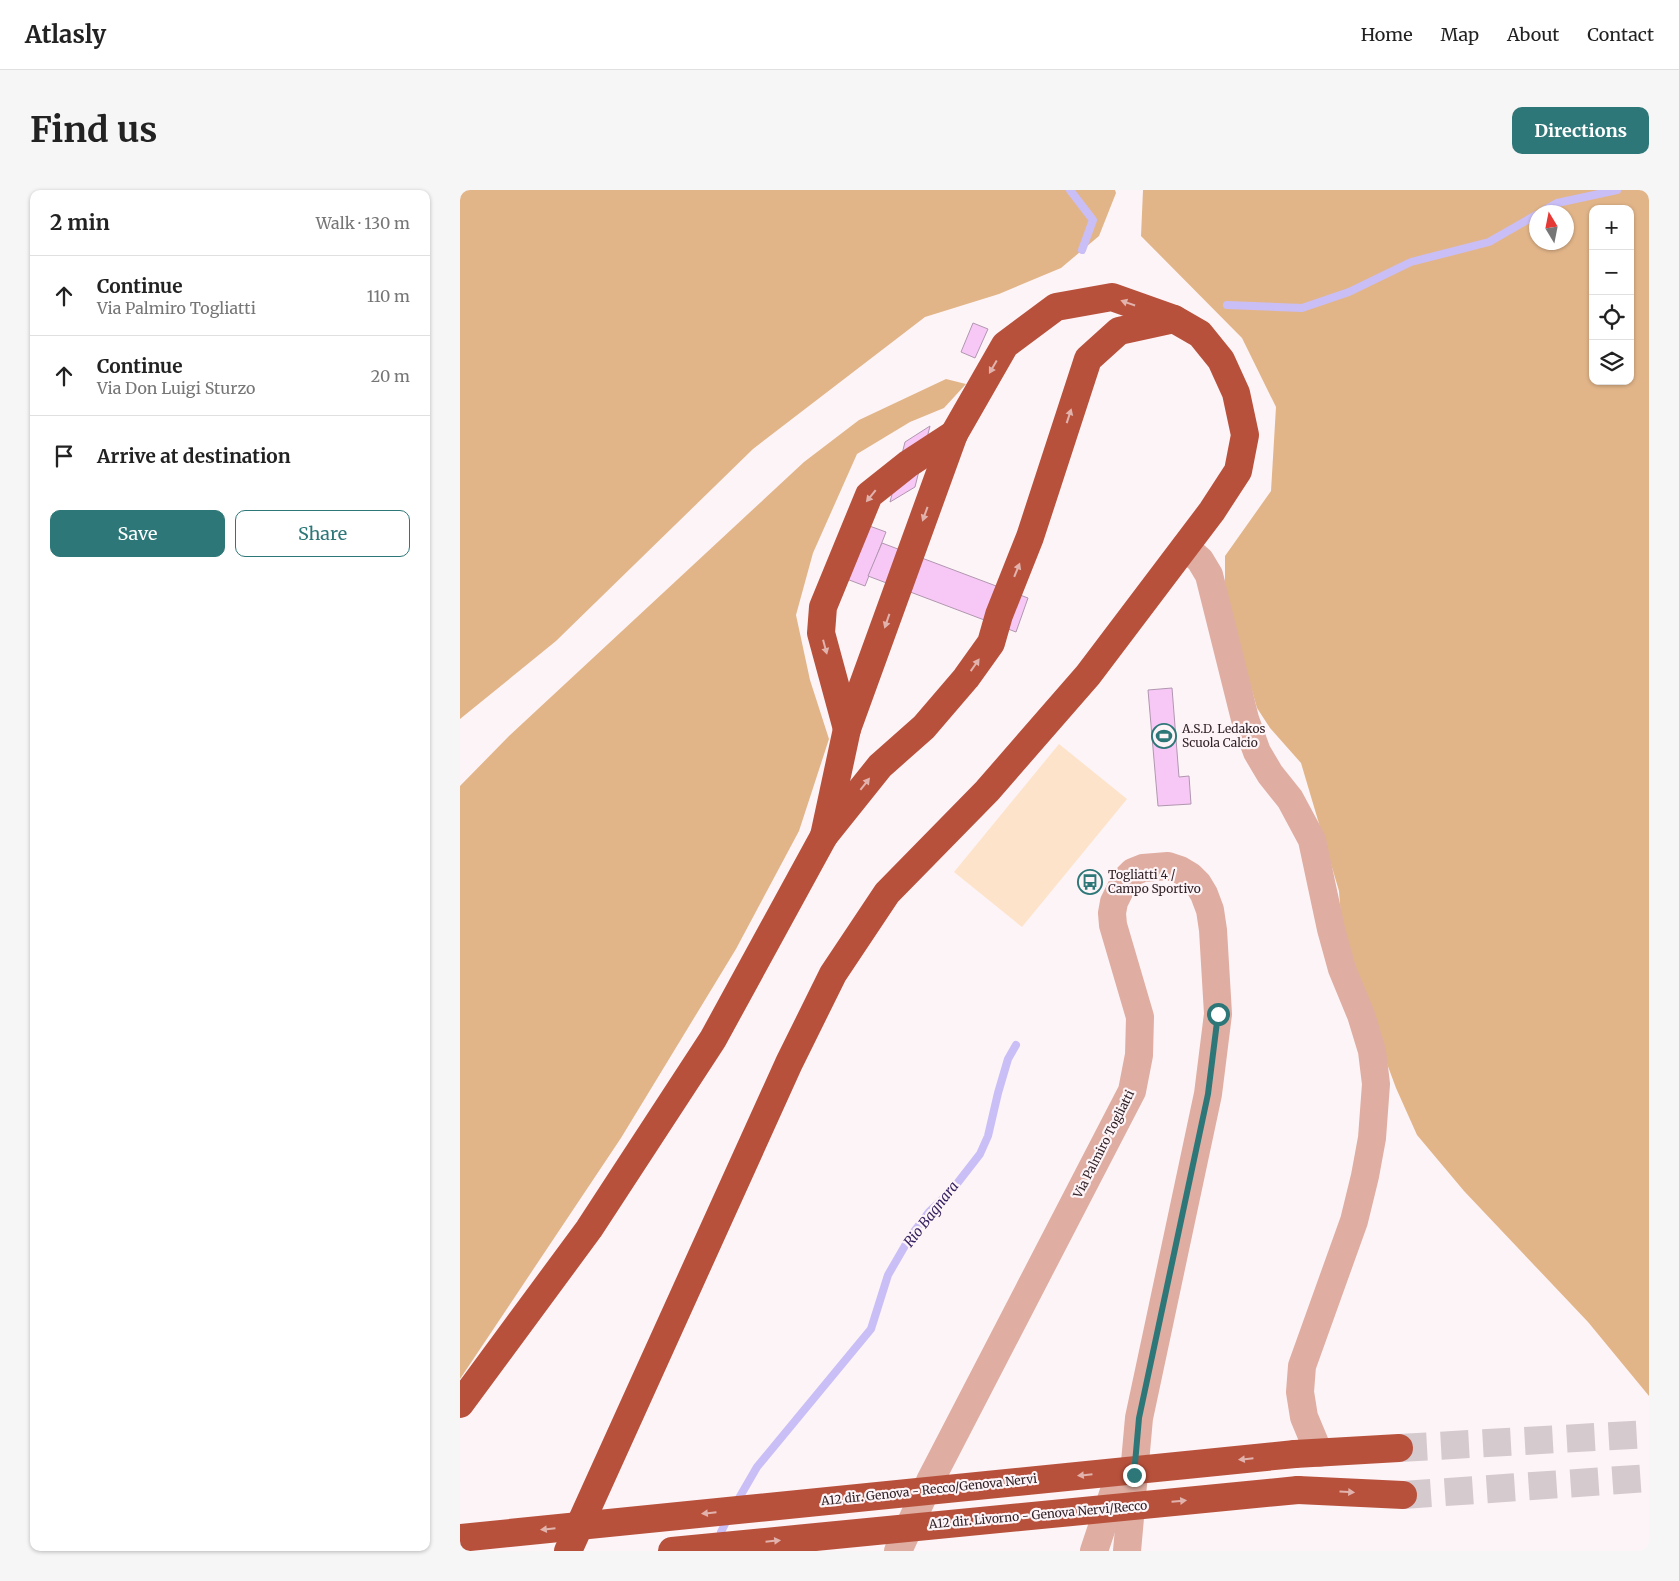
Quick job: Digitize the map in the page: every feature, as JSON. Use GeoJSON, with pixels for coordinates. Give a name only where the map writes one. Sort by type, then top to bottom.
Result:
{"type":"FeatureCollection","features":[{"type":"Feature","properties":{"kind":"highway"},"geometry":{"type":"LineString","coordinates":[[568,1551],[789,1063],[833,974],[887,892],[987,791],[1075,689],[1185,548],[1238,471],[1245,435],[1236,393],[1222,360],[1200,334],[1174,319],[1112,297],[1056,307],[1005,345],[954,434],[847,729],[824,836]]}},
{"type":"Feature","properties":{"kind":"highway"},"geometry":{"type":"LineString","coordinates":[[460,1404],[588,1229],[713,1039],[824,836],[880,766],[924,727],[966,678],[991,643],[999,615],[1030,537],[1088,359],[1119,331],[1174,319]]}},
{"type":"Feature","properties":{"kind":"highway"},"geometry":{"type":"LineString","coordinates":[[847,729],[821,633],[823,607],[869,496],[908,464],[954,434]]}},
{"type":"Feature","properties":{"kind":"highway","name":"A12 dir. Genova - Recco/Genova Nervi"},"geometry":{"type":"LineString","coordinates":[[460,1538],[1307,1454],[1399,1448]]}},
{"type":"Feature","properties":{"kind":"highway","name":"A12 dir. Livorno - Genova Nervi/Recco"},"geometry":{"type":"LineString","coordinates":[[672,1551],[1298,1490],[1404,1495]]}},
{"type":"Feature","properties":{"kind":"street"},"geometry":{"type":"LineString","coordinates":[[1185,548],[1200,560],[1209,575],[1245,719],[1257,752],[1270,774],[1290,799],[1312,840],[1333,937],[1342,969],[1361,1015],[1372,1050],[1376,1084],[1372,1138],[1365,1176],[1354,1221],[1302,1366],[1300,1392],[1307,1454]]}},
{"type":"Feature","properties":{"kind":"street","name":"Via Palmiro Togliatti"},"geometry":{"type":"LineString","coordinates":[[898,1551],[930,1481],[1132,1091],[1139,1055],[1140,1017],[1113,925],[1112,913],[1114,902],[1125,880],[1133,872],[1142,868],[1168,866],[1180,870],[1198,884],[1210,910],[1218,1014],[1208,1094],[1139,1418]]}},
{"type":"Feature","properties":{"kind":"street"},"geometry":{"type":"LineString","coordinates":[[1094,1551],[1139,1418]]}},
{"type":"Feature","properties":{"kind":"street"},"geometry":{"type":"LineString","coordinates":[[1127,1551],[1139,1418]]}},
{"type":"Feature","properties":{"kind":"shaded area"},"geometry":{"type":"Polygon","coordinates":[[[460,190],[1115,190],[1116,193],[1099,236],[1061,268],[999,294],[925,317],[753,449],[556,641],[460,719],[460,190]]]}},
{"type":"Feature","properties":{"kind":"shaded area"},"geometry":{"type":"Polygon","coordinates":[[[1143,190],[1649,190],[1649,1396],[1588,1322],[1464,1191],[1417,1135],[1396,1088],[1343,945],[1339,891],[1301,763],[1270,728],[1257,708],[1235,632],[1225,584],[1225,556],[1271,491],[1276,407],[1242,338],[1141,236],[1143,190]]]}},
{"type":"Feature","properties":{"kind":"shaded area"},"geometry":{"type":"Polygon","coordinates":[[[946,379],[966,384],[944,408],[910,422],[857,454],[813,553],[796,615],[810,680],[829,739],[799,831],[736,949],[621,1138],[460,1379],[460,786],[509,736],[804,462],[859,420],[946,379]]]}},
{"type":"Feature","properties":{"kind":"shaded area"},"geometry":{"type":"Polygon","coordinates":[[[1059,744],[1127,799],[1022,927],[954,872],[1059,744]]]}},
{"type":"Feature","properties":{"kind":"building"},"geometry":{"type":"Polygon","coordinates":[[[973,323],[988,329],[975,358],[961,352],[973,323]]]}},
{"type":"Feature","properties":{"kind":"building"},"geometry":{"type":"Polygon","coordinates":[[[930,426],[915,487],[890,502],[905,442],[930,426]]]}},
{"type":"Feature","properties":{"kind":"building"},"geometry":{"type":"Polygon","coordinates":[[[864,524],[886,532],[865,586],[844,578],[864,524]]]}},
{"type":"Feature","properties":{"kind":"building"},"geometry":{"type":"Polygon","coordinates":[[[882,543],[1028,598],[1016,632],[868,576],[882,543]]]}},
{"type":"Feature","properties":{"kind":"building","name":"A.S.D. Ledakos Scuola Calcio"},"geometry":{"type":"Polygon","coordinates":[[[1172,688],[1179,777],[1189,776],[1191,804],[1158,806],[1148,690],[1172,688]]]}},
{"type":"Feature","properties":{"kind":"waterway","name":"Rio Bagnara"},"geometry":{"type":"LineString","coordinates":[[1070,190],[1093,220],[1082,250]]}},
{"type":"Feature","properties":{"kind":"waterway"},"geometry":{"type":"LineString","coordinates":[[1553,205],[1617,190]]}},
{"type":"Feature","properties":{"kind":"waterway"},"geometry":{"type":"LineString","coordinates":[[1227,305],[1302,308],[1349,292],[1411,262],[1489,242],[1529,219]]}},
{"type":"Feature","properties":{"kind":"waterway","name":"Rio Bagnara"},"geometry":{"type":"LineString","coordinates":[[735,1505],[757,1467],[871,1329],[888,1275],[910,1237],[929,1212],[952,1190],[980,1154],[988,1136],[1008,1059],[1016,1045]]}},
{"type":"Feature","properties":{"kind":"waterway"},"geometry":{"type":"LineString","coordinates":[[719,1542],[721,1532],[728,1518]]}},
{"type":"Feature","properties":{"kind":"tunnel"},"geometry":{"type":"LineString","coordinates":[[1399,1448],[1649,1434]]}},
{"type":"Feature","properties":{"kind":"tunnel"},"geometry":{"type":"LineString","coordinates":[[1403,1495],[1649,1478]]}},
{"type":"Feature","properties":{"kind":"place","name":"A.S.D. Ledakos Scuola Calcio"},"geometry":{"type":"Point","coordinates":[1164,736]}},
{"type":"Feature","properties":{"kind":"place","name":"Togliatti 4 / Campo Sportivo"},"geometry":{"type":"Point","coordinates":[1090,882]}},
{"type":"Feature","properties":{"kind":"route"},"geometry":{"type":"LineString","coordinates":[[1134,1475],[1139,1418],[1208,1094],[1218,1014]]}}]}
